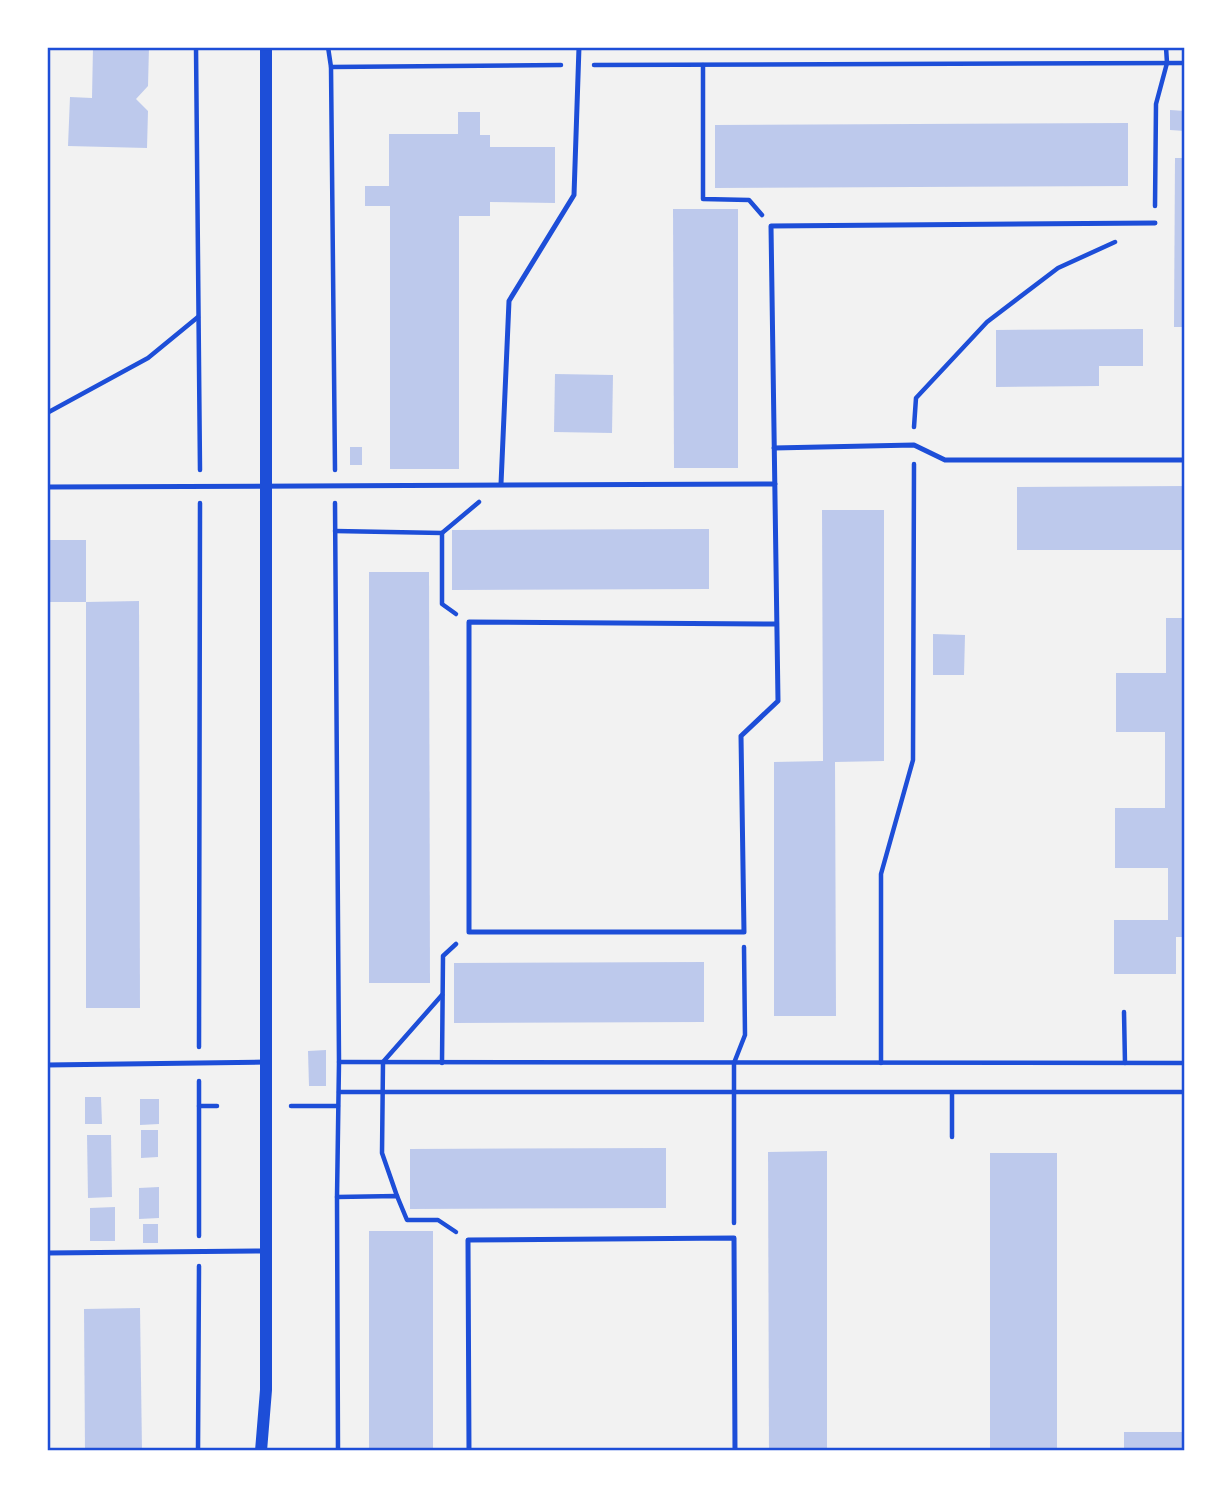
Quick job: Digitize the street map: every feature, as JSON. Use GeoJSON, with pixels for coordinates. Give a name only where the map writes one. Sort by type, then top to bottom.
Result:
{"type":"FeatureCollection","features":[{"type":"Feature","properties":{"kind":"street"},"geometry":{"type":"LineString","coordinates":[[261,1451],[266,1390],[265,47]]}},
{"type":"Feature","properties":{"kind":"lane"},"geometry":{"type":"LineString","coordinates":[[501,484],[509,301],[574,195],[579,47]]}},
{"type":"Feature","properties":{"kind":"lane"},"geometry":{"type":"LineString","coordinates":[[777,624],[469,622],[469,932],[744,932],[741,737],[778,701],[777,624],[775,484],[774,448],[771,226],[1155,223]]}},
{"type":"Feature","properties":{"kind":"lane"},"geometry":{"type":"LineString","coordinates":[[774,448],[914,445],[945,460],[1185,460]]}},
{"type":"Feature","properties":{"kind":"lane"},"geometry":{"type":"LineString","coordinates":[[47,487],[775,484]]}},
{"type":"Feature","properties":{"kind":"lane"},"geometry":{"type":"LineString","coordinates":[[47,1065],[266,1062]]}},
{"type":"Feature","properties":{"kind":"lane"},"geometry":{"type":"LineString","coordinates":[[469,1451],[468,1240],[734,1238],[735,1451]]}},
{"type":"Feature","properties":{"kind":"lane"},"geometry":{"type":"LineString","coordinates":[[47,1253],[266,1251]]}},
{"type":"Feature","properties":{"kind":"path"},"geometry":{"type":"LineString","coordinates":[[196,47],[200,485],[198,1451]]}},
{"type":"Feature","properties":{"kind":"path"},"geometry":{"type":"LineString","coordinates":[[328,47],[331,67],[335,484],[339,1062],[338,1451]]}},
{"type":"Feature","properties":{"kind":"path"},"geometry":{"type":"LineString","coordinates":[[1155,223],[1156,104],[1167,64],[1167,47]]}},
{"type":"Feature","properties":{"kind":"path"},"geometry":{"type":"LineString","coordinates":[[331,67],[1185,63]]}},
{"type":"Feature","properties":{"kind":"path"},"geometry":{"type":"LineString","coordinates":[[703,65],[703,199],[749,200],[771,226]]}},
{"type":"Feature","properties":{"kind":"path"},"geometry":{"type":"LineString","coordinates":[[881,1063],[881,874],[913,760],[916,398],[987,322],[1058,268],[1118,240]]}},
{"type":"Feature","properties":{"kind":"path"},"geometry":{"type":"LineString","coordinates":[[47,412],[148,358],[198,317]]}},
{"type":"Feature","properties":{"kind":"path"},"geometry":{"type":"LineString","coordinates":[[335,531],[442,533],[501,484]]}},
{"type":"Feature","properties":{"kind":"path"},"geometry":{"type":"LineString","coordinates":[[442,533],[442,604],[469,622]]}},
{"type":"Feature","properties":{"kind":"path"},"geometry":{"type":"LineString","coordinates":[[442,1063],[443,956],[469,932]]}},
{"type":"Feature","properties":{"kind":"path"},"geometry":{"type":"LineString","coordinates":[[734,1238],[734,1063],[745,1035],[744,932]]}},
{"type":"Feature","properties":{"kind":"path"},"geometry":{"type":"LineString","coordinates":[[442,995],[383,1062],[382,1153],[407,1220],[438,1220],[468,1240]]}},
{"type":"Feature","properties":{"kind":"path"},"geometry":{"type":"LineString","coordinates":[[1124,1012],[1125,1063]]}},
{"type":"Feature","properties":{"kind":"path"},"geometry":{"type":"LineString","coordinates":[[339,1062],[1185,1063]]}},
{"type":"Feature","properties":{"kind":"path"},"geometry":{"type":"LineString","coordinates":[[339,1092],[1185,1092]]}},
{"type":"Feature","properties":{"kind":"path"},"geometry":{"type":"LineString","coordinates":[[952,1092],[952,1137]]}},
{"type":"Feature","properties":{"kind":"path"},"geometry":{"type":"LineString","coordinates":[[199,1106],[217,1106]]}},
{"type":"Feature","properties":{"kind":"path"},"geometry":{"type":"LineString","coordinates":[[291,1106],[338,1106]]}},
{"type":"Feature","properties":{"kind":"path"},"geometry":{"type":"LineString","coordinates":[[337,1197],[397,1196]]}},
{"type":"Feature","properties":{"kind":"building"},"geometry":{"type":"Polygon","coordinates":[[[93,47],[149,47],[148,86],[136,99],[148,111],[147,148],[68,146],[70,97],[92,98],[93,47]]]}},
{"type":"Feature","properties":{"kind":"building"},"geometry":{"type":"Polygon","coordinates":[[[1170,110],[1185,111],[1185,131],[1170,130],[1170,110]]]}},
{"type":"Feature","properties":{"kind":"building"},"geometry":{"type":"Polygon","coordinates":[[[458,112],[480,112],[480,135],[490,135],[490,147],[555,147],[555,203],[490,202],[490,216],[459,216],[459,469],[390,469],[390,206],[365,206],[365,186],[389,186],[389,134],[458,134],[458,112]]]}},
{"type":"Feature","properties":{"kind":"building"},"geometry":{"type":"Polygon","coordinates":[[[1128,123],[1128,186],[715,188],[715,125],[1128,123]]]}},
{"type":"Feature","properties":{"kind":"building"},"geometry":{"type":"Polygon","coordinates":[[[1175,158],[1185,158],[1185,327],[1174,327],[1175,158]]]}},
{"type":"Feature","properties":{"kind":"building"},"geometry":{"type":"Polygon","coordinates":[[[673,209],[738,209],[738,468],[674,468],[673,209]]]}},
{"type":"Feature","properties":{"kind":"building"},"geometry":{"type":"Polygon","coordinates":[[[1143,329],[1143,366],[1099,366],[1099,386],[996,387],[996,330],[1143,329]]]}},
{"type":"Feature","properties":{"kind":"building"},"geometry":{"type":"Polygon","coordinates":[[[555,374],[613,375],[612,433],[554,432],[555,374]]]}},
{"type":"Feature","properties":{"kind":"building"},"geometry":{"type":"Polygon","coordinates":[[[350,447],[362,447],[362,465],[350,465],[350,447]]]}},
{"type":"Feature","properties":{"kind":"building"},"geometry":{"type":"Polygon","coordinates":[[[1185,486],[1185,550],[1017,550],[1017,487],[1185,486]]]}},
{"type":"Feature","properties":{"kind":"building"},"geometry":{"type":"Polygon","coordinates":[[[822,510],[884,510],[884,761],[835,762],[836,1016],[774,1016],[774,762],[823,761],[822,510]]]}},
{"type":"Feature","properties":{"kind":"building"},"geometry":{"type":"Polygon","coordinates":[[[709,529],[709,589],[452,590],[452,530],[709,529]]]}},
{"type":"Feature","properties":{"kind":"building"},"geometry":{"type":"Polygon","coordinates":[[[47,540],[86,540],[86,602],[47,602],[47,540]]]}},
{"type":"Feature","properties":{"kind":"building"},"geometry":{"type":"Polygon","coordinates":[[[369,572],[429,572],[430,983],[369,983],[369,572]]]}},
{"type":"Feature","properties":{"kind":"building"},"geometry":{"type":"Polygon","coordinates":[[[139,601],[140,1008],[86,1008],[86,602],[139,601]]]}},
{"type":"Feature","properties":{"kind":"building"},"geometry":{"type":"Polygon","coordinates":[[[1166,618],[1185,618],[1185,937],[1176,937],[1176,974],[1114,974],[1114,920],[1168,920],[1168,868],[1115,868],[1115,808],[1165,808],[1165,732],[1116,732],[1116,673],[1166,673],[1166,618]]]}},
{"type":"Feature","properties":{"kind":"building"},"geometry":{"type":"Polygon","coordinates":[[[933,634],[965,635],[964,675],[933,675],[933,634]]]}},
{"type":"Feature","properties":{"kind":"building"},"geometry":{"type":"Polygon","coordinates":[[[704,962],[704,1022],[454,1023],[454,963],[704,962]]]}},
{"type":"Feature","properties":{"kind":"building"},"geometry":{"type":"Polygon","coordinates":[[[326,1050],[326,1086],[309,1086],[308,1051],[326,1050]]]}},
{"type":"Feature","properties":{"kind":"building"},"geometry":{"type":"Polygon","coordinates":[[[85,1097],[101,1097],[102,1124],[85,1124],[85,1097]]]}},
{"type":"Feature","properties":{"kind":"building"},"geometry":{"type":"Polygon","coordinates":[[[140,1099],[159,1099],[159,1124],[140,1125],[140,1099]]]}},
{"type":"Feature","properties":{"kind":"building"},"geometry":{"type":"Polygon","coordinates":[[[141,1130],[158,1130],[158,1157],[141,1158],[141,1130]]]}},
{"type":"Feature","properties":{"kind":"building"},"geometry":{"type":"Polygon","coordinates":[[[87,1135],[111,1135],[112,1197],[88,1198],[87,1135]]]}},
{"type":"Feature","properties":{"kind":"building"},"geometry":{"type":"Polygon","coordinates":[[[666,1148],[666,1208],[410,1209],[410,1149],[666,1148]]]}},
{"type":"Feature","properties":{"kind":"building"},"geometry":{"type":"Polygon","coordinates":[[[827,1151],[827,1451],[769,1451],[768,1152],[827,1151]]]}},
{"type":"Feature","properties":{"kind":"building"},"geometry":{"type":"Polygon","coordinates":[[[990,1153],[1057,1153],[1057,1451],[990,1451],[990,1153]]]}},
{"type":"Feature","properties":{"kind":"building"},"geometry":{"type":"Polygon","coordinates":[[[159,1187],[159,1218],[139,1219],[139,1188],[159,1187]]]}},
{"type":"Feature","properties":{"kind":"building"},"geometry":{"type":"Polygon","coordinates":[[[115,1207],[115,1241],[90,1241],[90,1208],[115,1207]]]}},
{"type":"Feature","properties":{"kind":"building"},"geometry":{"type":"Polygon","coordinates":[[[143,1224],[158,1224],[158,1243],[143,1243],[143,1224]]]}},
{"type":"Feature","properties":{"kind":"building"},"geometry":{"type":"Polygon","coordinates":[[[369,1231],[433,1231],[433,1451],[369,1451],[369,1231]]]}},
{"type":"Feature","properties":{"kind":"building"},"geometry":{"type":"Polygon","coordinates":[[[140,1308],[142,1451],[85,1451],[84,1309],[140,1308]]]}},
{"type":"Feature","properties":{"kind":"building"},"geometry":{"type":"Polygon","coordinates":[[[1124,1432],[1185,1432],[1185,1451],[1124,1451],[1124,1432]]]}}]}
